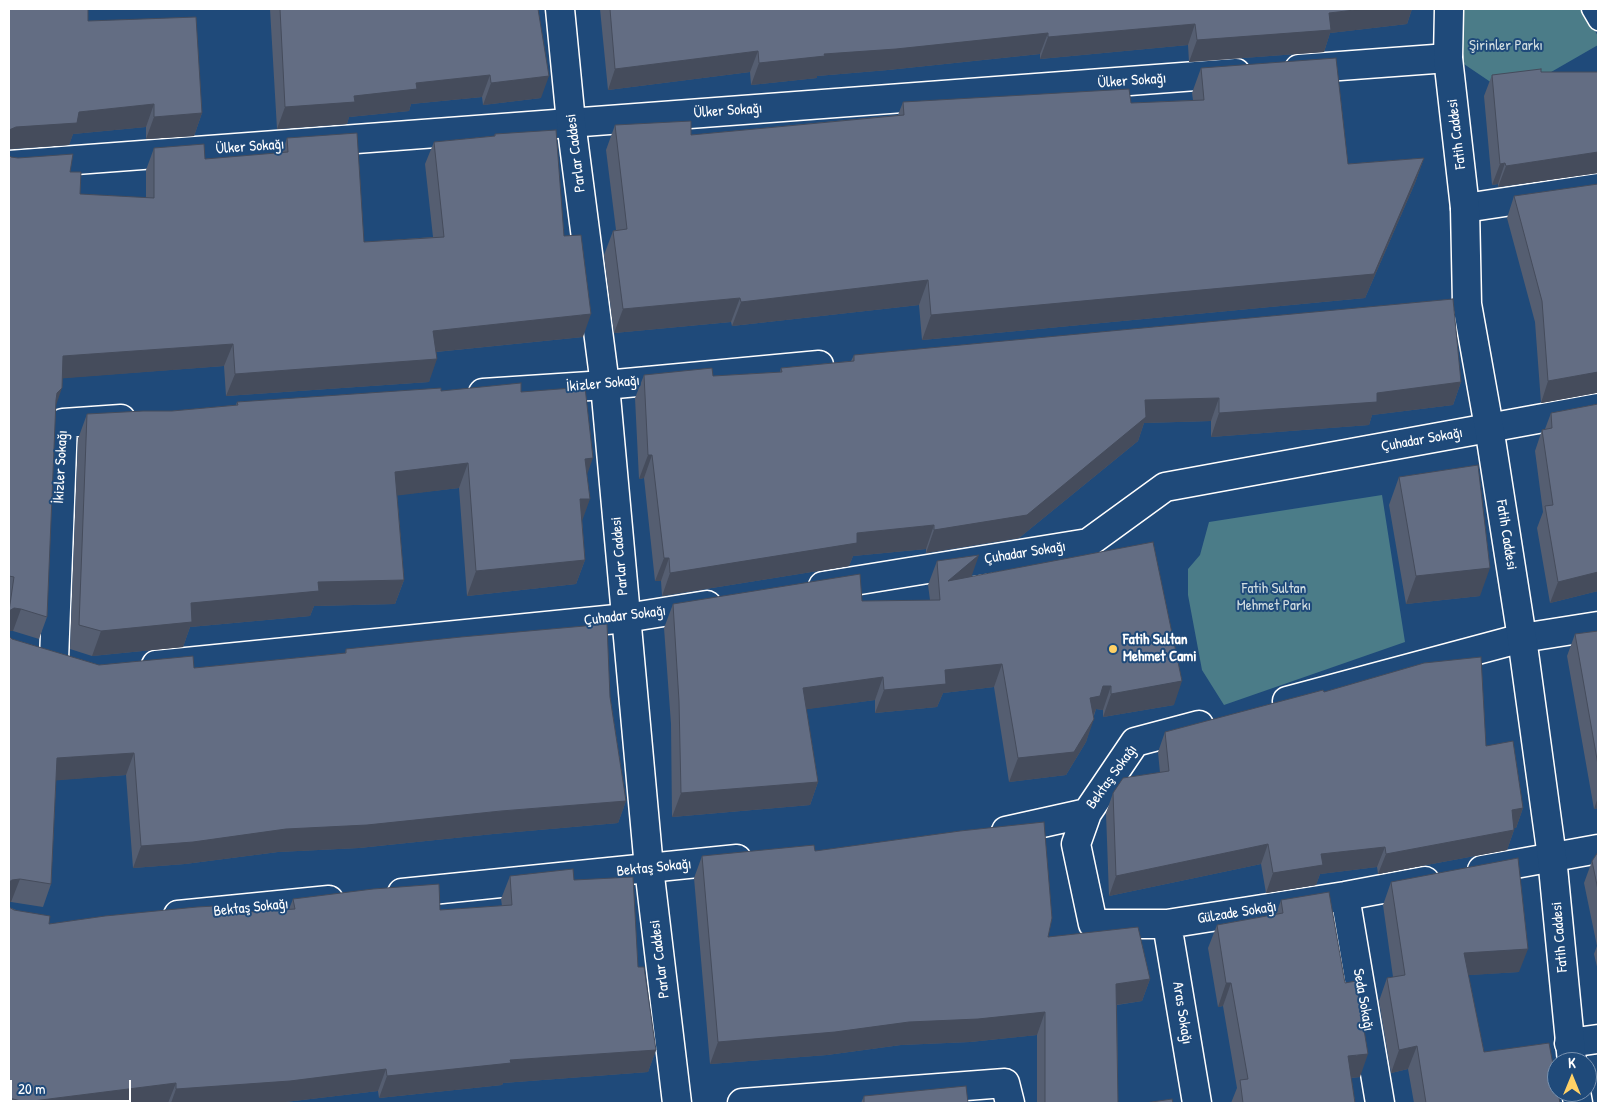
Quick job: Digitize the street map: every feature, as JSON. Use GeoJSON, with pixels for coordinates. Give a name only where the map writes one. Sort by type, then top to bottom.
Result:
{"type":"FeatureCollection","features":[{"type":"Feature","properties":{"kind":"street","name":"Parlar Caddesi"},"geometry":{"type":"LineString","coordinates":[[560,9],[571,122],[604,385],[649,868],[677,1103]]}},
{"type":"Feature","properties":{"kind":"street","name":"Fatih Caddesi"},"geometry":{"type":"LineString","coordinates":[[1449,9],[1448,58],[1465,208],[1457,305],[1489,427],[1522,638],[1552,857],[1571,1052]]}},
{"type":"Feature","properties":{"kind":"street","name":"Ülker Sokağı"},"geometry":{"type":"LineString","coordinates":[[9,165],[1448,58]]}},
{"type":"Feature","properties":{"kind":"street"},"geometry":{"type":"LineString","coordinates":[[1465,208],[1598,188]]}},
{"type":"Feature","properties":{"kind":"street","name":"İkizler Sokağı"},"geometry":{"type":"LineString","coordinates":[[457,395],[604,385],[842,362]]}},
{"type":"Feature","properties":{"kind":"street","name":"Çuhadar Sokağı"},"geometry":{"type":"LineString","coordinates":[[803,589],[1088,543],[1165,487],[1598,408]]}},
{"type":"Feature","properties":{"kind":"street","name":"İkizler Sokağı"},"geometry":{"type":"LineString","coordinates":[[54,660],[63,423],[142,418]]}},
{"type":"Feature","properties":{"kind":"street","name":"Çuhadar Sokağı"},"geometry":{"type":"LineString","coordinates":[[130,668],[626,618],[734,600]]}},
{"type":"Feature","properties":{"kind":"street"},"geometry":{"type":"LineString","coordinates":[[1267,706],[1522,638],[1598,626]]}},
{"type":"Feature","properties":{"kind":"street"},"geometry":{"type":"LineString","coordinates":[[27,651],[81,669]]}},
{"type":"Feature","properties":{"kind":"street","name":"Bektaş Sokağı"},"geometry":{"type":"LineString","coordinates":[[984,833],[1004,831],[1087,812],[1135,742],[1220,719]]}},
{"type":"Feature","properties":{"kind":"street","name":"Gülzade Sokağı"},"geometry":{"type":"LineString","coordinates":[[1087,812],[1076,844],[1093,924],[1167,924],[1345,896],[1598,849]]}},
{"type":"Feature","properties":{"kind":"street","name":"Bektaş Sokağı"},"geometry":{"type":"LineString","coordinates":[[382,895],[758,857]]}},
{"type":"Feature","properties":{"kind":"street","name":"Seda Sokağı"},"geometry":{"type":"LineString","coordinates":[[1345,896],[1380,1103]]}},
{"type":"Feature","properties":{"kind":"street","name":"Bektaş Sokağı"},"geometry":{"type":"LineString","coordinates":[[154,918],[352,898]]}},
{"type":"Feature","properties":{"kind":"street","name":"Aras Sokağı"},"geometry":{"type":"LineString","coordinates":[[1167,924],[1188,1101]]}},
{"type":"Feature","properties":{"kind":"street"},"geometry":{"type":"LineString","coordinates":[[1571,1052],[1598,1039]]}},
{"type":"Feature","properties":{"kind":"street"},"geometry":{"type":"LineString","coordinates":[[742,1103],[1004,1083],[1010,1103]]}},
{"type":"Feature","properties":{"kind":"lane"},"geometry":{"type":"LineString","coordinates":[[1591,9],[1598,21]]}},
{"type":"Feature","properties":{"kind":"green space","name":"Şirinler Parkı"},"geometry":{"type":"Polygon","coordinates":[[[1458,9],[1582,9],[1598,36],[1598,45],[1532,83],[1492,83],[1458,60],[1458,9]]]}},
{"type":"Feature","properties":{"kind":"green space","name":"Fatih Sultan Mehmet Parkı"},"geometry":{"type":"Polygon","coordinates":[[[1382,495],[1405,642],[1224,705],[1202,670],[1188,595],[1188,569],[1200,555],[1209,522],[1382,495]]]}},
{"type":"Feature","properties":{"kind":"building"},"geometry":{"type":"Polygon","coordinates":[[[9,9],[88,9],[88,21],[196,17],[202,113],[154,117],[154,104],[79,112],[77,123],[16,127],[9,130],[9,9]]]}},
{"type":"Feature","properties":{"kind":"building"},"geometry":{"type":"Polygon","coordinates":[[[280,9],[538,9],[549,76],[491,83],[490,75],[416,83],[417,89],[354,96],[355,102],[285,107],[280,9]]]}},
{"type":"Feature","properties":{"kind":"building"},"geometry":{"type":"Polygon","coordinates":[[[610,9],[1363,9],[1329,13],[1331,30],[1197,40],[1195,24],[1048,37],[1048,33],[896,49],[824,54],[825,56],[759,63],[758,51],[615,69],[610,9]]]}},
{"type":"Feature","properties":{"kind":"building"},"geometry":{"type":"Polygon","coordinates":[[[1336,58],[1348,164],[1424,158],[1374,274],[931,315],[928,280],[741,302],[740,298],[623,309],[613,231],[627,229],[615,125],[691,121],[691,135],[904,115],[903,102],[1129,89],[1131,103],[1204,100],[1201,68],[1336,58]]]}},
{"type":"Feature","properties":{"kind":"building"},"geometry":{"type":"Polygon","coordinates":[[[1541,69],[1541,72],[1598,72],[1598,152],[1506,166],[1505,163],[1500,164],[1492,75],[1541,69]]]}},
{"type":"Feature","properties":{"kind":"building"},"geometry":{"type":"Polygon","coordinates":[[[556,130],[564,236],[581,235],[591,314],[433,331],[437,359],[235,374],[233,344],[63,356],[62,388],[57,393],[56,400],[47,617],[21,609],[14,608],[9,611],[14,577],[9,576],[9,155],[18,158],[73,154],[70,172],[81,172],[80,194],[154,198],[154,148],[204,144],[205,159],[288,152],[287,138],[357,133],[364,242],[444,237],[434,142],[495,136],[495,134],[556,130]]]}},
{"type":"Feature","properties":{"kind":"building"},"geometry":{"type":"Polygon","coordinates":[[[1598,184],[1598,372],[1548,381],[1542,301],[1514,196],[1598,184]]]}},
{"type":"Feature","properties":{"kind":"building"},"geometry":{"type":"Polygon","coordinates":[[[1453,299],[1461,382],[1377,393],[1377,402],[1219,413],[1219,398],[1145,400],[1146,417],[1027,515],[934,530],[934,525],[857,533],[857,543],[670,573],[669,558],[664,558],[652,455],[648,455],[644,375],[712,368],[713,376],[782,372],[781,368],[854,361],[854,355],[1453,299]]]}},
{"type":"Feature","properties":{"kind":"building"},"geometry":{"type":"Polygon","coordinates":[[[521,383],[521,392],[585,387],[593,458],[585,459],[590,499],[580,499],[585,560],[476,571],[468,463],[395,472],[404,580],[318,582],[319,591],[191,603],[192,622],[101,631],[79,625],[87,414],[172,411],[238,405],[237,402],[441,388],[441,391],[521,383]]]}},
{"type":"Feature","properties":{"kind":"building"},"geometry":{"type":"Polygon","coordinates":[[[1598,404],[1598,572],[1558,582],[1545,506],[1553,505],[1542,430],[1552,428],[1551,413],[1598,404]]]}},
{"type":"Feature","properties":{"kind":"building"},"geometry":{"type":"Polygon","coordinates":[[[1478,465],[1490,568],[1416,576],[1399,477],[1478,465]]]}},
{"type":"Feature","properties":{"kind":"building"},"geometry":{"type":"Polygon","coordinates":[[[1153,542],[1182,681],[1111,694],[1111,686],[1103,686],[1100,696],[1090,698],[1094,719],[1074,752],[1018,758],[1002,664],[945,670],[946,684],[884,690],[883,677],[803,688],[818,782],[681,793],[679,701],[673,604],[860,574],[862,601],[940,600],[937,561],[979,555],[948,581],[1153,542]]]}},
{"type":"Feature","properties":{"kind":"building"},"geometry":{"type":"Polygon","coordinates":[[[607,624],[610,697],[626,801],[501,811],[367,825],[286,829],[193,842],[141,846],[134,753],[57,758],[51,884],[20,879],[9,882],[9,636],[12,639],[99,665],[193,656],[194,668],[346,653],[346,649],[607,624]]]}},
{"type":"Feature","properties":{"kind":"building"},"geometry":{"type":"Polygon","coordinates":[[[1598,631],[1598,765],[1575,634],[1598,631]]]}},
{"type":"Feature","properties":{"kind":"building"},"geometry":{"type":"Polygon","coordinates":[[[1481,657],[1486,746],[1513,741],[1523,808],[1512,810],[1514,830],[1386,854],[1385,847],[1321,854],[1323,865],[1273,873],[1268,844],[1116,876],[1113,793],[1123,778],[1169,771],[1165,732],[1323,690],[1324,692],[1424,663],[1481,657]]]}},
{"type":"Feature","properties":{"kind":"building"},"geometry":{"type":"Polygon","coordinates":[[[1044,822],[1052,918],[1048,937],[1138,927],[1150,979],[1116,984],[1118,1103],[1045,1103],[1045,1012],[978,1019],[909,1022],[835,1032],[718,1042],[702,856],[814,845],[815,851],[960,831],[1044,822]]]}},
{"type":"Feature","properties":{"kind":"building"},"geometry":{"type":"Polygon","coordinates":[[[1598,852],[1598,890],[1592,861],[1598,852]]]}},
{"type":"Feature","properties":{"kind":"building"},"geometry":{"type":"Polygon","coordinates":[[[1518,858],[1528,949],[1464,953],[1484,1052],[1549,1043],[1551,1052],[1547,1052],[1547,1102],[1560,1103],[1426,1103],[1417,1046],[1399,1050],[1387,978],[1405,975],[1391,882],[1518,858]]]}},
{"type":"Feature","properties":{"kind":"building"},"geometry":{"type":"Polygon","coordinates":[[[573,869],[574,880],[633,877],[638,967],[644,967],[656,1050],[510,1060],[511,1063],[387,1076],[386,1069],[290,1081],[176,1089],[176,1083],[25,1102],[9,1098],[9,907],[14,910],[50,916],[49,924],[105,916],[197,907],[215,906],[215,914],[295,909],[293,899],[373,889],[439,884],[440,910],[512,905],[510,876],[573,869]]]}},
{"type":"Feature","properties":{"kind":"building"},"geometry":{"type":"Polygon","coordinates":[[[1329,892],[1345,983],[1356,981],[1368,1054],[1348,1056],[1355,1103],[1243,1103],[1240,1080],[1248,1079],[1231,983],[1226,983],[1217,925],[1283,913],[1281,900],[1329,892]]]}},
{"type":"Feature","properties":{"kind":"building"},"geometry":{"type":"Polygon","coordinates":[[[966,1086],[968,1103],[864,1103],[864,1096],[966,1086]]]}},
{"type":"Feature","properties":{"kind":"building"},"geometry":{"type":"Polygon","coordinates":[[[1172,1099],[1173,1103],[1145,1103],[1172,1099]]]}},
{"type":"Feature","properties":{"kind":"place","name":"Fatih Sultan Mehmet Cami"},"geometry":{"type":"Point","coordinates":[1113,649]}}]}
